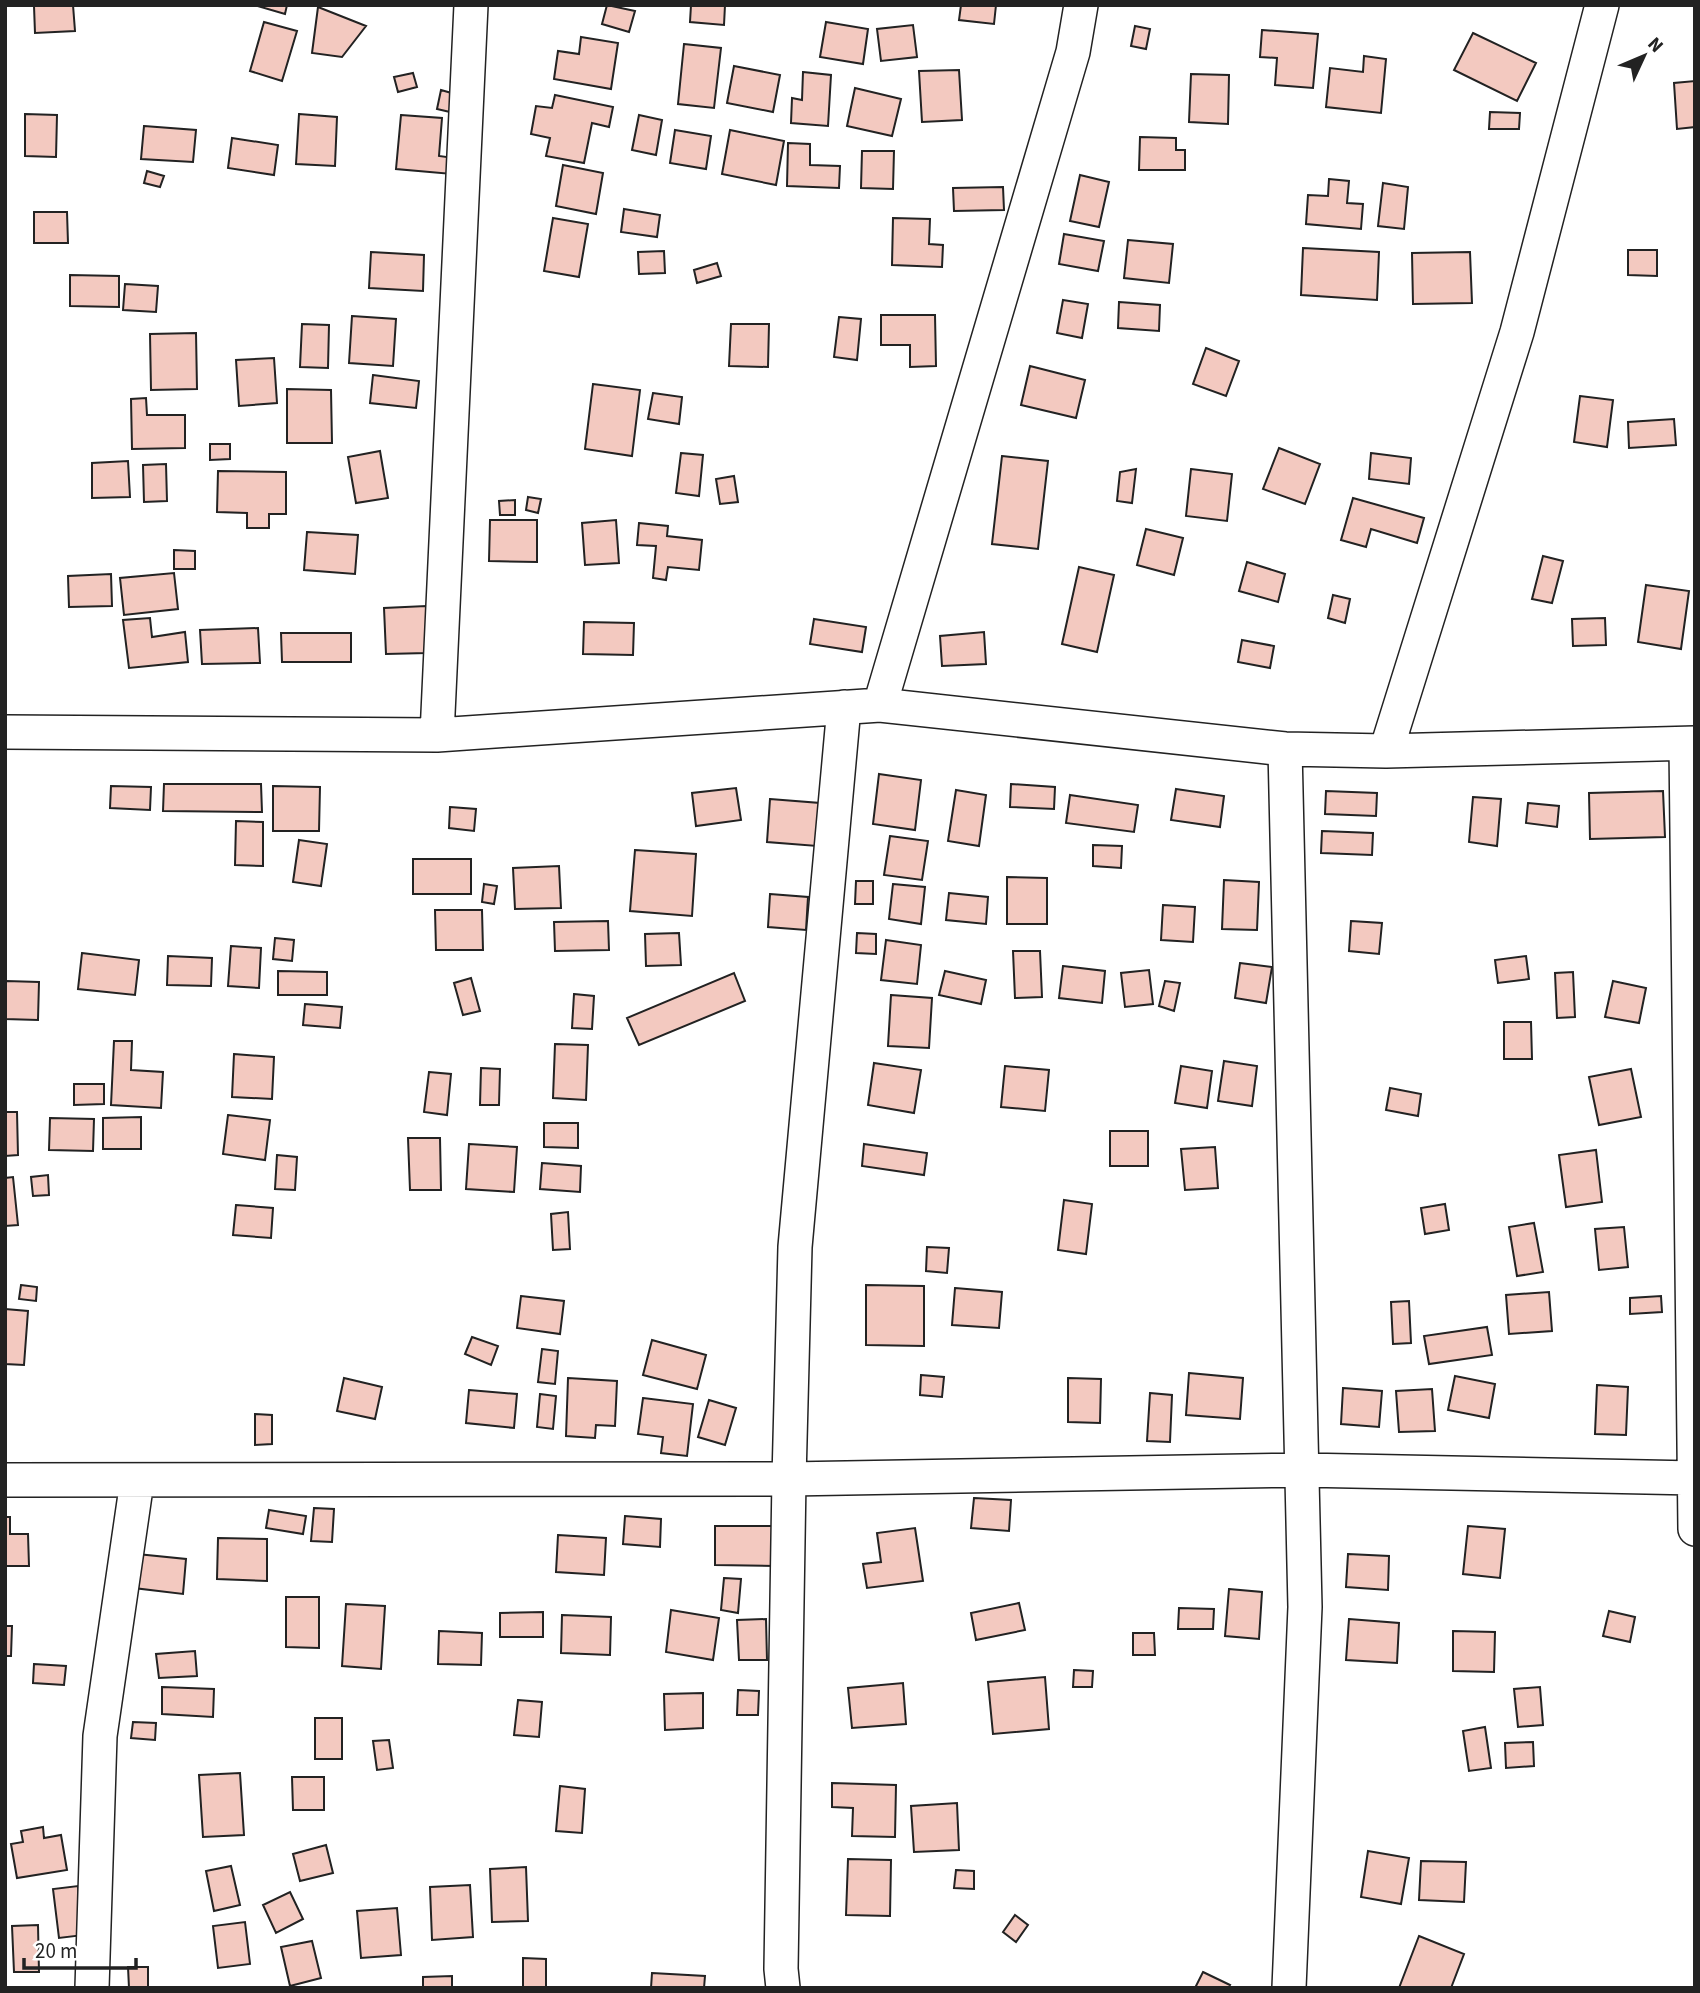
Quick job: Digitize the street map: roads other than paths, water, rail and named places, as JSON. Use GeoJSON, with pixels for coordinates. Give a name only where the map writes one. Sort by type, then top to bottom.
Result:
{"type":"FeatureCollection","features":[{"type":"Feature","properties":{"kind":"street"},"geometry":{"type":"LineString","coordinates":[[437,735],[471,5]]}},
{"type":"Feature","properties":{"kind":"street"},"geometry":{"type":"LineString","coordinates":[[880,705],[1073,52],[1081,5]]}},
{"type":"Feature","properties":{"kind":"street"},"geometry":{"type":"LineString","coordinates":[[1386,751],[1517,332],[1602,5]]}},
{"type":"Feature","properties":{"kind":"street"},"geometry":{"type":"LineString","coordinates":[[5,732],[437,735],[880,705],[1285,749],[1386,751],[1690,744],[1695,1529]]}},
{"type":"Feature","properties":{"kind":"street"},"geometry":{"type":"LineString","coordinates":[[783,1988],[789,1479],[795,1247],[844,707]]}},
{"type":"Feature","properties":{"kind":"street"},"geometry":{"type":"LineString","coordinates":[[1285,749],[1305,1607],[1289,1988]]}},
{"type":"Feature","properties":{"kind":"street"},"geometry":{"type":"LineString","coordinates":[[5,1480],[137,1482],[789,1479],[1301,1470],[1694,1478]]}},
{"type":"Feature","properties":{"kind":"street"},"geometry":{"type":"LineString","coordinates":[[92,1988],[100,1736],[137,1482]]}}]}
